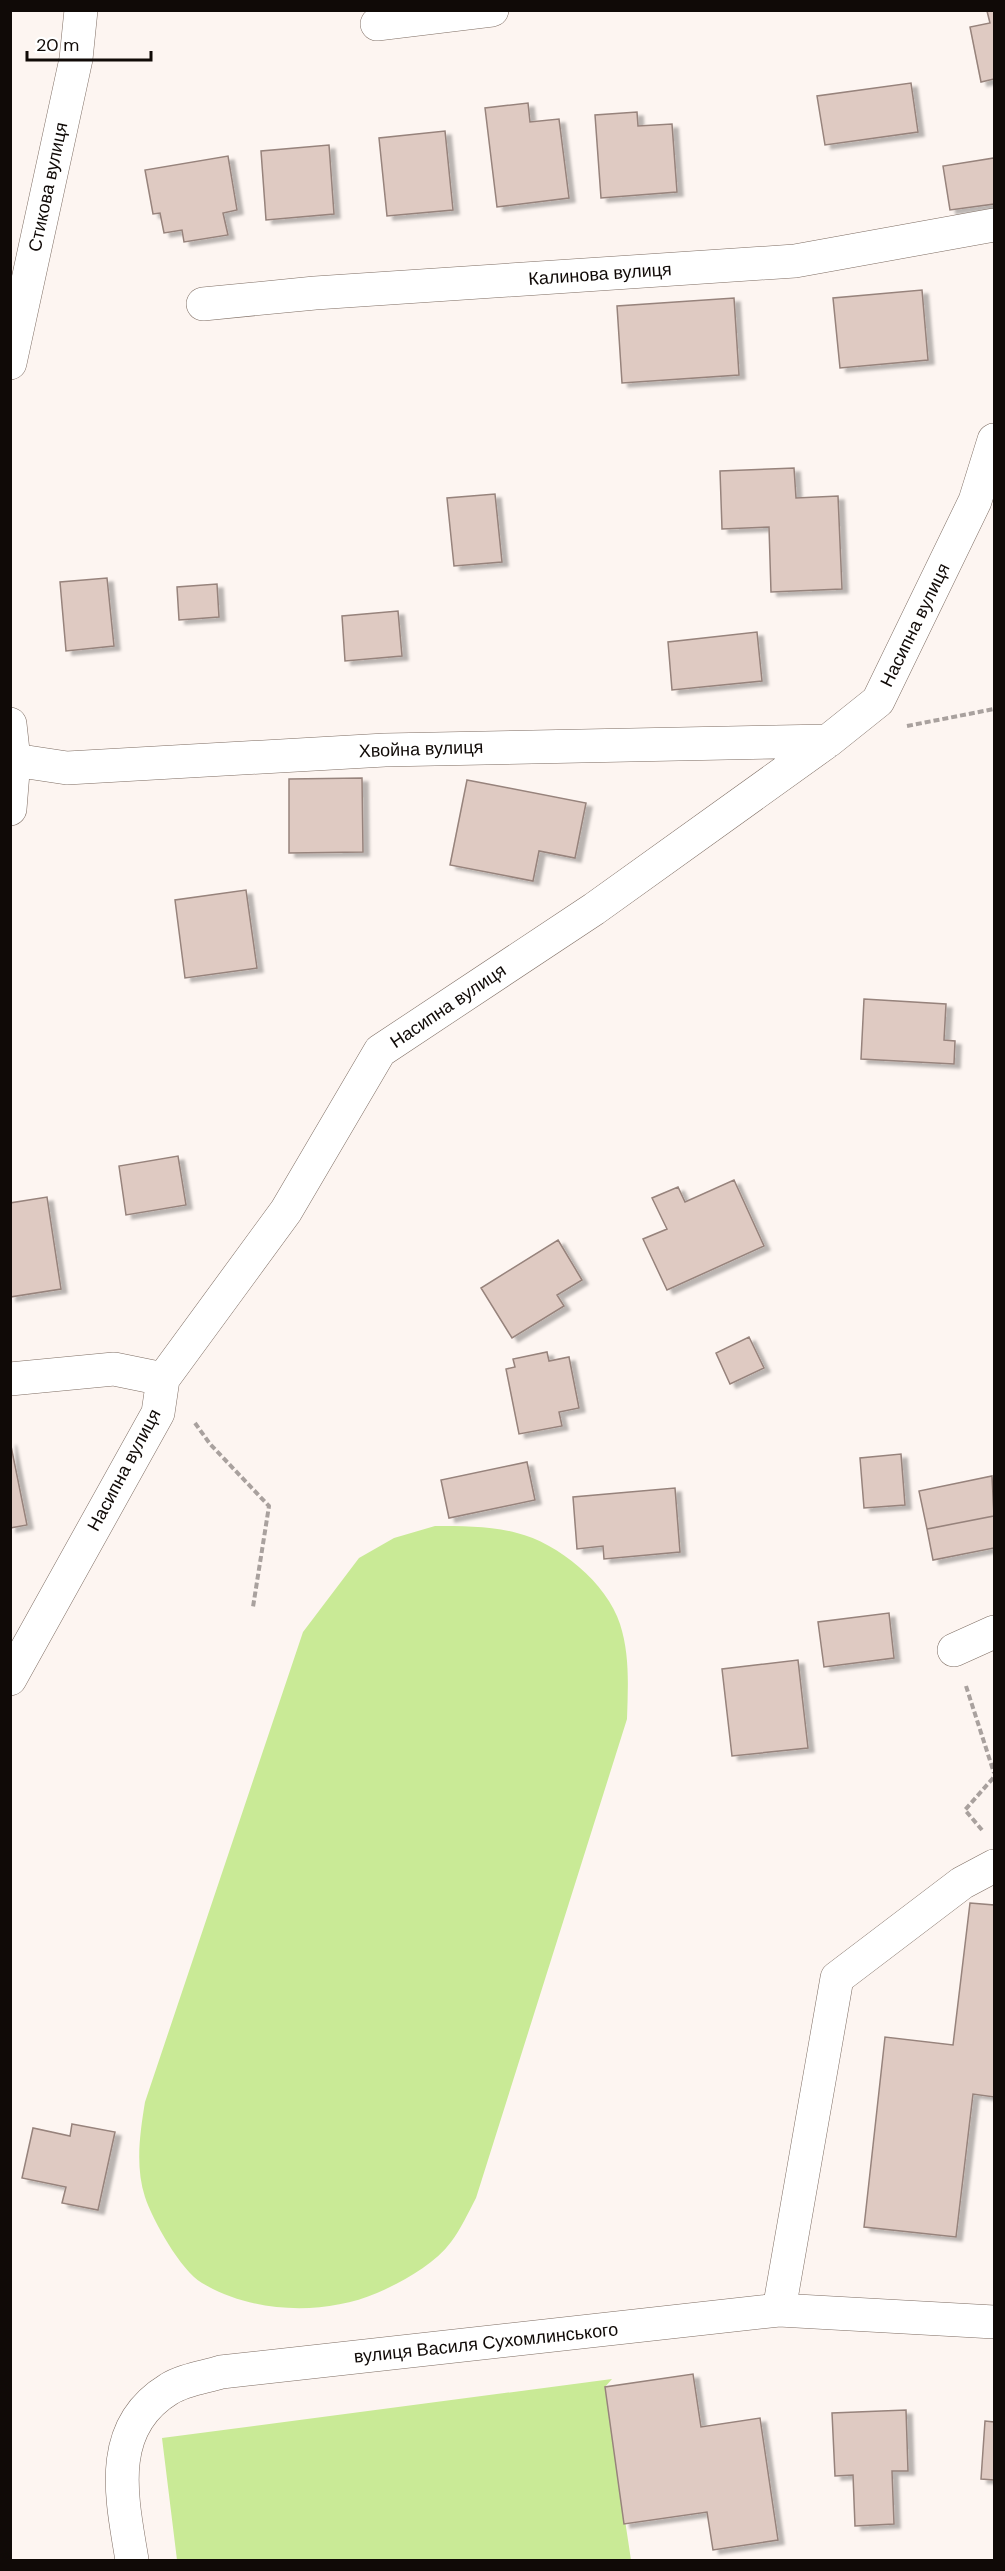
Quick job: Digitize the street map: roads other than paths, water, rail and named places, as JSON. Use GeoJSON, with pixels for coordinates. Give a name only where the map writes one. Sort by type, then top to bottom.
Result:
{"type":"FeatureCollection","features":[{"type":"Feature","properties":{"kind":"street","name":"Стикова вулиця"},"geometry":{"type":"LineString","coordinates":[[10,363],[76,59],[81,10]]}},
{"type":"Feature","properties":{"kind":"street"},"geometry":{"type":"LineString","coordinates":[[377,24],[492,10]]}},
{"type":"Feature","properties":{"kind":"street","name":"Калинова вулиця"},"geometry":{"type":"LineString","coordinates":[[202,304],[315,292],[795,261],[994,225]]}},
{"type":"Feature","properties":{"kind":"street","name":"Насипна вулиця"},"geometry":{"type":"LineString","coordinates":[[10,1679],[158,1413],[163,1379],[286,1211],[380,1051],[594,909],[828,741],[878,701],[975,501],[994,440]]}},
{"type":"Feature","properties":{"kind":"street"},"geometry":{"type":"LineString","coordinates":[[10,724],[14,760],[10,808]]}},
{"type":"Feature","properties":{"kind":"street","name":"Хвойна вулиця"},"geometry":{"type":"LineString","coordinates":[[14,760],[67,768],[385,750],[828,741]]}},
{"type":"Feature","properties":{"kind":"street"},"geometry":{"type":"LineString","coordinates":[[10,1379],[114,1369],[163,1379]]}},
{"type":"Feature","properties":{"kind":"street"},"geometry":{"type":"LineString","coordinates":[[954,1650],[994,1632]]}},
{"type":"Feature","properties":{"kind":"street"},"geometry":{"type":"LineString","coordinates":[[779,2310],[837,1978],[962,1883],[991,1851]]}},
{"type":"Feature","properties":{"kind":"street","name":"вулиця Василя Сухомлинського"},"geometry":{"type":"LineString","coordinates":[[132,2560],[121,2490],[123,2452],[145,2407],[170,2388],[221,2372],[779,2310],[994,2322]]}}]}
